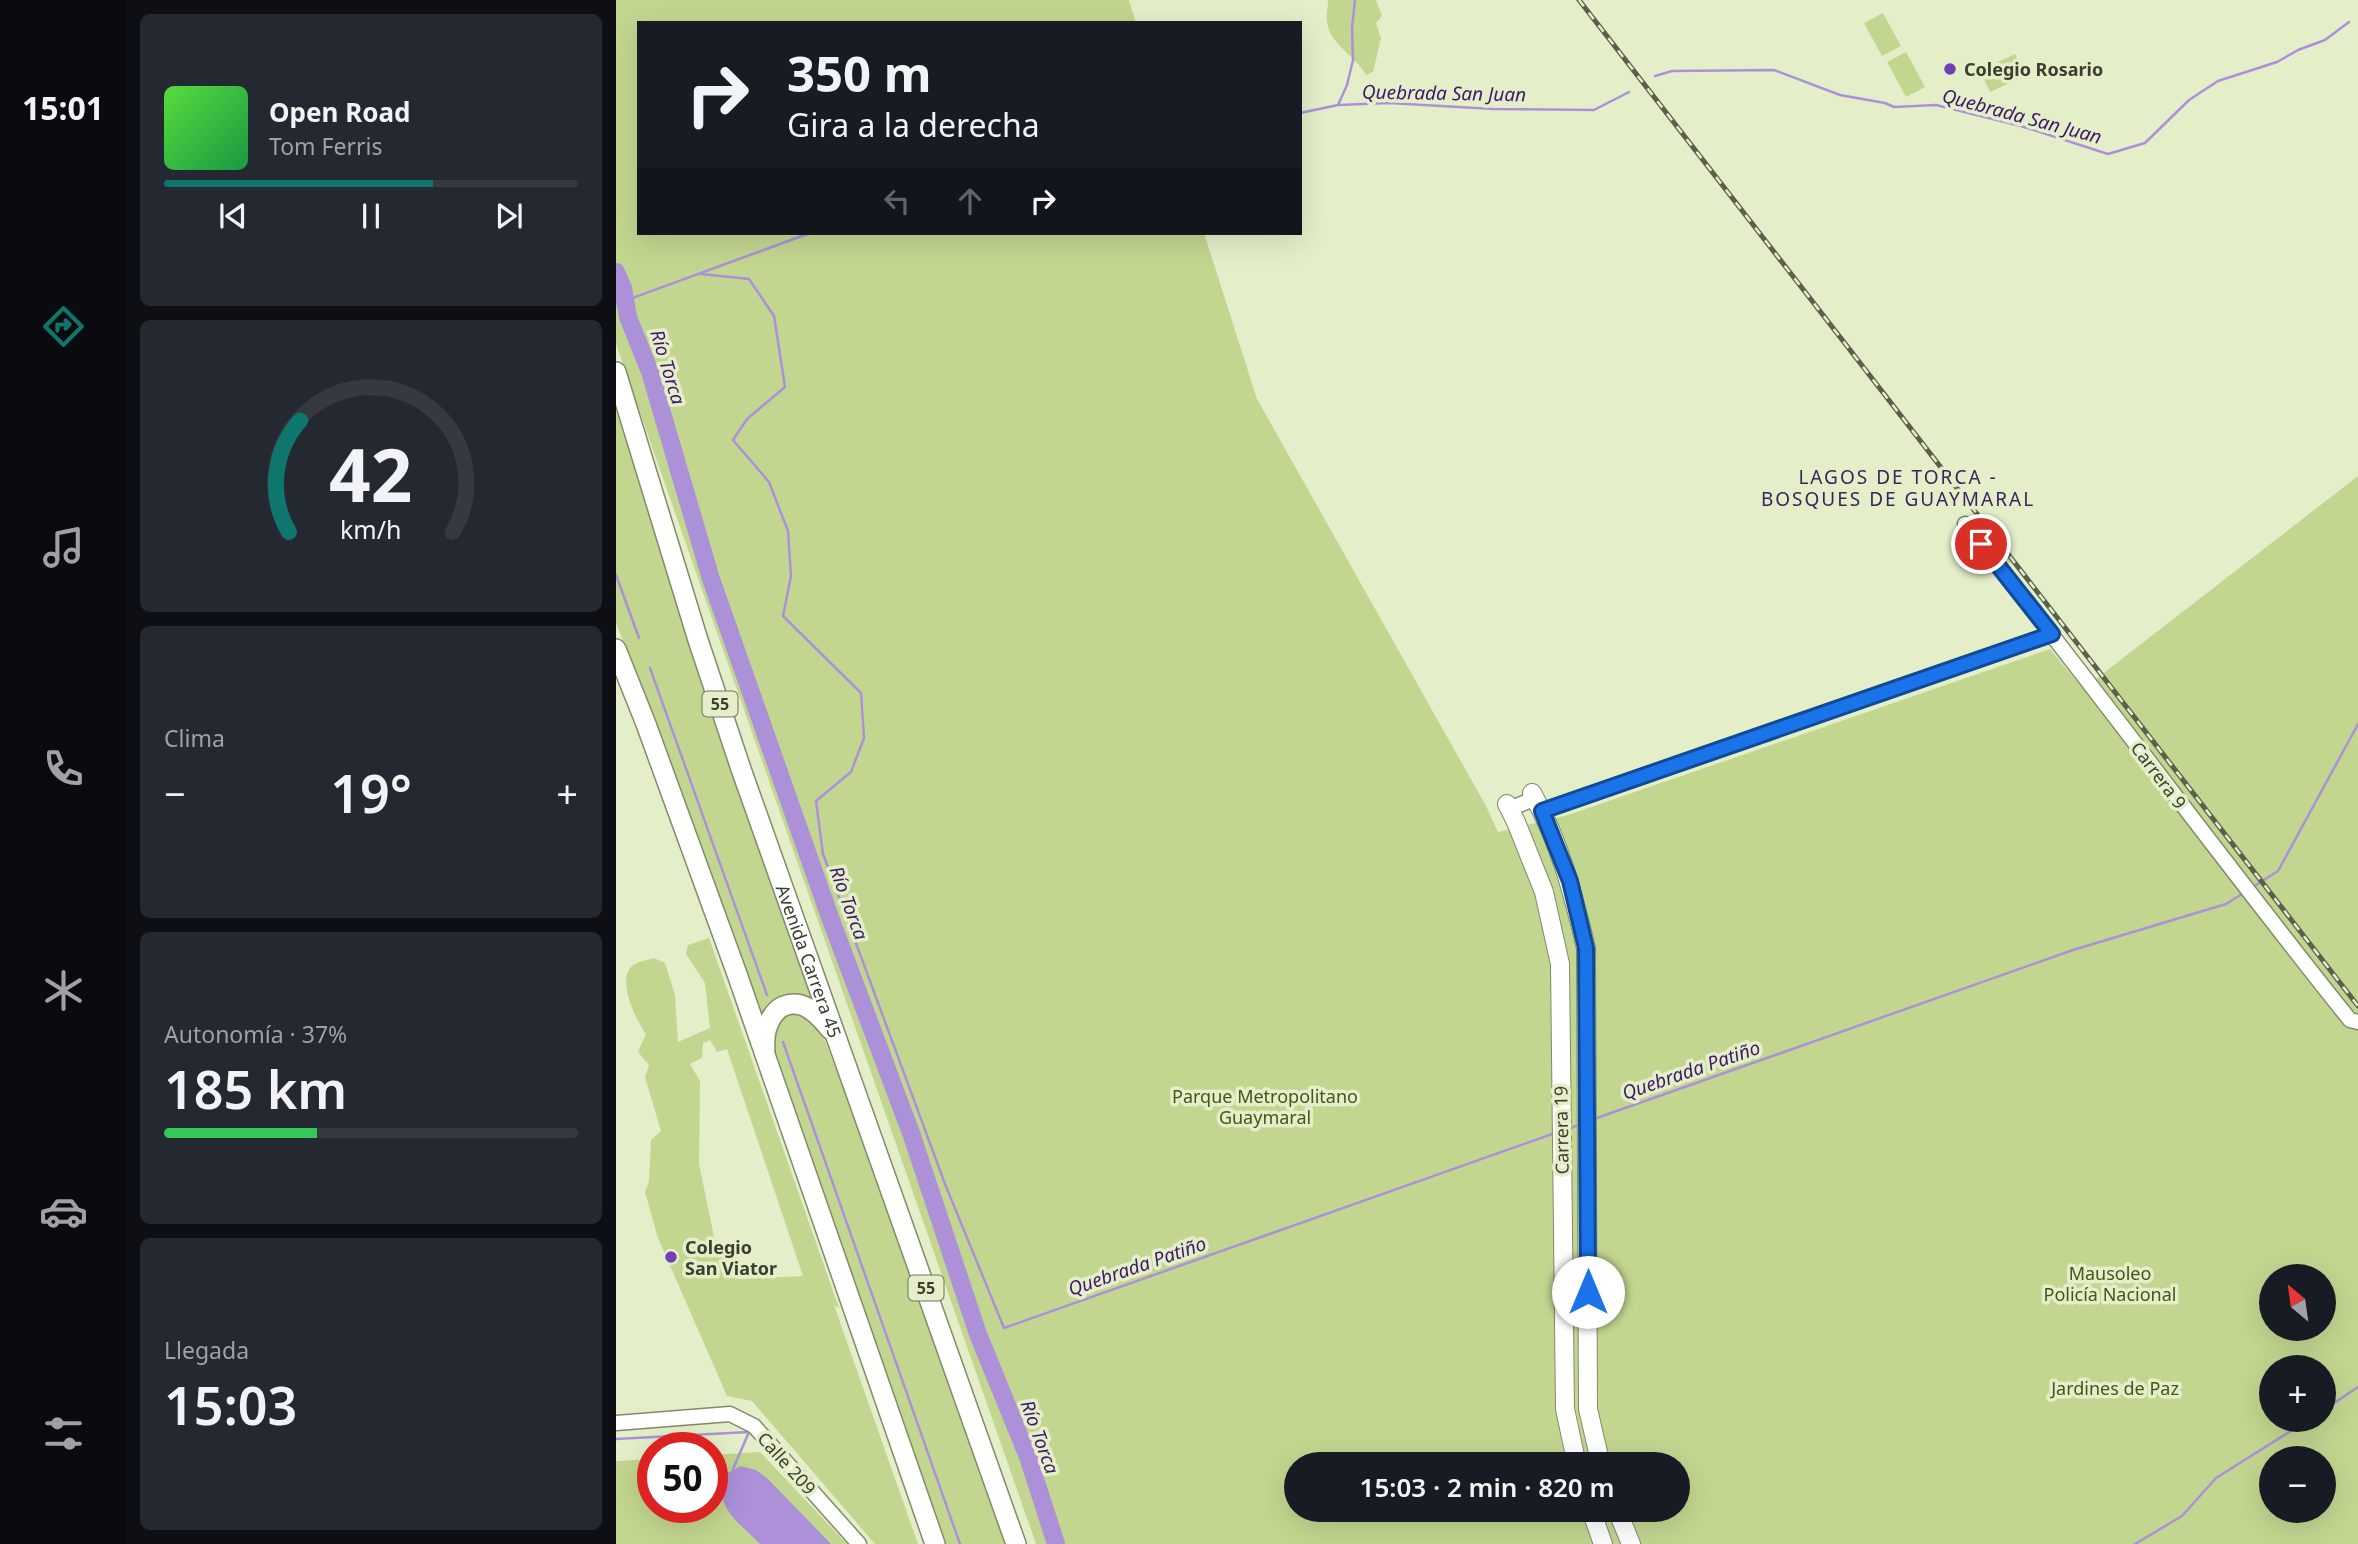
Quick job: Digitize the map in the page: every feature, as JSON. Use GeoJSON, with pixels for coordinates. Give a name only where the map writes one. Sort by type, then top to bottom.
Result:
{"type":"FeatureCollection","features":[{"type":"Feature","properties":{"kind":"highway","name":"Avenida Carrera 45"},"geometry":{"type":"LineString","coordinates":[[616,372],[737,757],[1016,1544]]}},
{"type":"Feature","properties":{"kind":"highway"},"geometry":{"type":"LineString","coordinates":[[618,657],[708,893],[935,1544]]}},
{"type":"Feature","properties":{"kind":"highway"},"geometry":{"type":"LineString","coordinates":[[765,1059],[766,1030],[771,1017],[779,1009],[797,1004],[804,1006],[834,1033]]}},
{"type":"Feature","properties":{"kind":"main road","name":"Carrera 19"},"geometry":{"type":"LineString","coordinates":[[1537,801],[1570,881],[1586,948],[1588,1409],[1598,1452]]}},
{"type":"Feature","properties":{"kind":"main road","name":"Carrera 19"},"geometry":{"type":"LineString","coordinates":[[1508,807],[1544,892],[1560,964],[1564,1409],[1574,1452]]}},
{"type":"Feature","properties":{"kind":"main road"},"geometry":{"type":"LineString","coordinates":[[1595,1522],[1603,1544]]}},
{"type":"Feature","properties":{"kind":"main road"},"geometry":{"type":"LineString","coordinates":[[1622,1522],[1630,1544]]}},
{"type":"Feature","properties":{"kind":"street","name":"Carrera 9"},"geometry":{"type":"LineString","coordinates":[[1965,524],[2248,893],[2350,1020],[2357,1022]]}},
{"type":"Feature","properties":{"kind":"street"},"geometry":{"type":"LineString","coordinates":[[1508,807],[1537,801],[2052,634]]}},
{"type":"Feature","properties":{"kind":"street","name":"Calle 209"},"geometry":{"type":"LineString","coordinates":[[616,1423],[730,1413],[742,1418],[754,1426],[859,1544]]}},
{"type":"Feature","properties":{"kind":"green space","name":"Parque Metropolitano Guaymaral"},"geometry":{"type":"Polygon","coordinates":[[[616,0],[1129,0],[1135,21],[637,21],[637,235],[1205,235],[1257,399],[1486,806],[1498,832],[1568,815],[2050,649],[2083,689],[2358,476],[2358,1544],[1036,1544],[616,344],[616,0]]]}},
{"type":"Feature","properties":{"kind":"green space"},"geometry":{"type":"Polygon","coordinates":[[[1328,0],[1376,0],[1382,16],[1376,23],[1381,38],[1373,72],[1366,75],[1333,37],[1327,22],[1328,0]]]}},
{"type":"Feature","properties":{"kind":"green space"},"geometry":{"type":"Polygon","coordinates":[[[1883,13],[1901,46],[1882,56],[1864,23],[1883,13]]]}},
{"type":"Feature","properties":{"kind":"green space"},"geometry":{"type":"Polygon","coordinates":[[[1906,52],[1925,87],[1906,97],[1887,62],[1906,52]]]}},
{"type":"Feature","properties":{"kind":"green space"},"geometry":{"type":"Polygon","coordinates":[[[2015,54],[2025,76],[1990,92],[1980,70],[2015,54]]]}},
{"type":"Feature","properties":{"kind":"green space"},"geometry":{"type":"Polygon","coordinates":[[[616,409],[820,1007],[803,1000],[762,1025],[690,818],[616,623],[616,409]]]}},
{"type":"Feature","properties":{"kind":"green space","name":"Colegio San Viator"},"geometry":{"type":"Polygon","coordinates":[[[709,938],[839,1308],[834,1305],[918,1544],[875,1544],[752,1401],[727,1396],[658,1238],[645,1192],[649,1181],[651,1140],[661,1131],[645,1077],[649,1065],[638,1052],[646,1034],[629,999],[626,979],[628,971],[638,962],[654,958],[665,963],[675,995],[678,1042],[710,1028],[705,983],[686,954],[688,945],[709,938]],[[710,1040],[703,1043],[702,1058],[690,1064],[700,1081],[699,1164],[714,1237],[739,1279],[803,1276],[727,1049],[717,1052],[710,1040]]]}},
{"type":"Feature","properties":{"kind":"green space"},"geometry":{"type":"Polygon","coordinates":[[[796,1009],[817,1024],[825,1041],[890,1210],[1008,1544],[943,1544],[771,1047],[774,1020],[796,1009]]]}},
{"type":"Feature","properties":{"kind":"green space"},"geometry":{"type":"Polygon","coordinates":[[[760,1452],[847,1544],[616,1544],[616,1461],[637,1460],[637,1523],[728,1523],[728,1454],[760,1452]]]}},
{"type":"Feature","properties":{"kind":"shaded area"},"geometry":{"type":"Polygon","coordinates":[[[741,1466],[756,1470],[831,1544],[760,1544],[728,1510],[728,1472],[741,1466]]]}},
{"type":"Feature","properties":{"kind":"waterway","name":"Quebrada San Juan"},"geometry":{"type":"LineString","coordinates":[[1338,105],[1347,85],[1353,60],[1355,0]]}},
{"type":"Feature","properties":{"kind":"waterway","name":"Quebrada San Juan"},"geometry":{"type":"LineString","coordinates":[[1655,76],[1672,71],[1774,70],[1840,95],[1894,107],[1936,105],[2021,126],[2108,154],[2145,143],[2189,100],[2218,81],[2277,62],[2298,50],[2325,40],[2349,22]]}},
{"type":"Feature","properties":{"kind":"waterway","name":"Quebrada San Juan"},"geometry":{"type":"LineString","coordinates":[[1302,113],[1338,105],[1389,103],[1493,109],[1594,110],[1629,92]]}},
{"type":"Feature","properties":{"kind":"waterway","name":"Quebrada San Juan"},"geometry":{"type":"LineString","coordinates":[[616,304],[805,235]]}},
{"type":"Feature","properties":{"kind":"waterway","name":"Río Torca"},"geometry":{"type":"LineString","coordinates":[[616,272],[623,288],[628,317],[650,372],[711,579],[831,920],[911,1133],[978,1334],[1028,1457],[1056,1544]]}},
{"type":"Feature","properties":{"kind":"waterway","name":"Quebrada Patiño"},"geometry":{"type":"LineString","coordinates":[[701,274],[749,279],[774,316],[785,387],[747,419],[733,440],[769,482],[788,531],[791,576],[783,616],[861,693],[864,738],[851,772],[816,801],[823,854],[945,1184],[1004,1328],[1555,1133]]}},
{"type":"Feature","properties":{"kind":"waterway"},"geometry":{"type":"LineString","coordinates":[[616,575],[639,638]]}},
{"type":"Feature","properties":{"kind":"waterway"},"geometry":{"type":"LineString","coordinates":[[650,668],[767,995]]}},
{"type":"Feature","properties":{"kind":"waterway","name":"Quebrada Patiño"},"geometry":{"type":"LineString","coordinates":[[2253,887],[2278,871],[2358,724]]}},
{"type":"Feature","properties":{"kind":"waterway","name":"Quebrada Patiño"},"geometry":{"type":"LineString","coordinates":[[1594,1119],[2073,950],[2226,904],[2245,892]]}},
{"type":"Feature","properties":{"kind":"waterway"},"geometry":{"type":"LineString","coordinates":[[783,1042],[960,1544]]}},
{"type":"Feature","properties":{"kind":"waterway","name":"Quebrada Patiño"},"geometry":{"type":"LineString","coordinates":[[1568,1129],[1581,1124]]}},
{"type":"Feature","properties":{"kind":"waterway"},"geometry":{"type":"LineString","coordinates":[[2336,1402],[2358,1387]]}},
{"type":"Feature","properties":{"kind":"waterway"},"geometry":{"type":"LineString","coordinates":[[616,1439],[749,1432],[733,1469]]}},
{"type":"Feature","properties":{"kind":"waterway"},"geometry":{"type":"LineString","coordinates":[[2135,1544],[2182,1516],[2216,1478],[2289,1432]]}},
{"type":"Feature","properties":{"kind":"railway"},"geometry":{"type":"LineString","coordinates":[[1579,0],[2358,1006]]}},
{"type":"Feature","properties":{"kind":"place","name":"Colegio Rosario"},"geometry":{"type":"Point","coordinates":[1950,69]}},
{"type":"Feature","properties":{"kind":"place","name":"Colegio San Viator"},"geometry":{"type":"Point","coordinates":[671,1257]}},
{"type":"Feature","properties":{"kind":"district","name":"LAGOS DE TORCA - BOSQUES DE GUAYMARAL"},"geometry":{"type":"Point","coordinates":[1898,488]}},
{"type":"Feature","properties":{"kind":"route"},"geometry":{"type":"LineString","coordinates":[[1588,1292],[1586,948],[1570,881],[1542,811],[2052,634],[1981,544]]}},
{"type":"Feature","properties":{"kind":"park label","name":"Mausoleo Policía Nacional"},"geometry":{"type":"Point","coordinates":[2110,1283]}},
{"type":"Feature","properties":{"kind":"park label","name":"Jardines de Paz"},"geometry":{"type":"Point","coordinates":[2115,1388]}}]}
